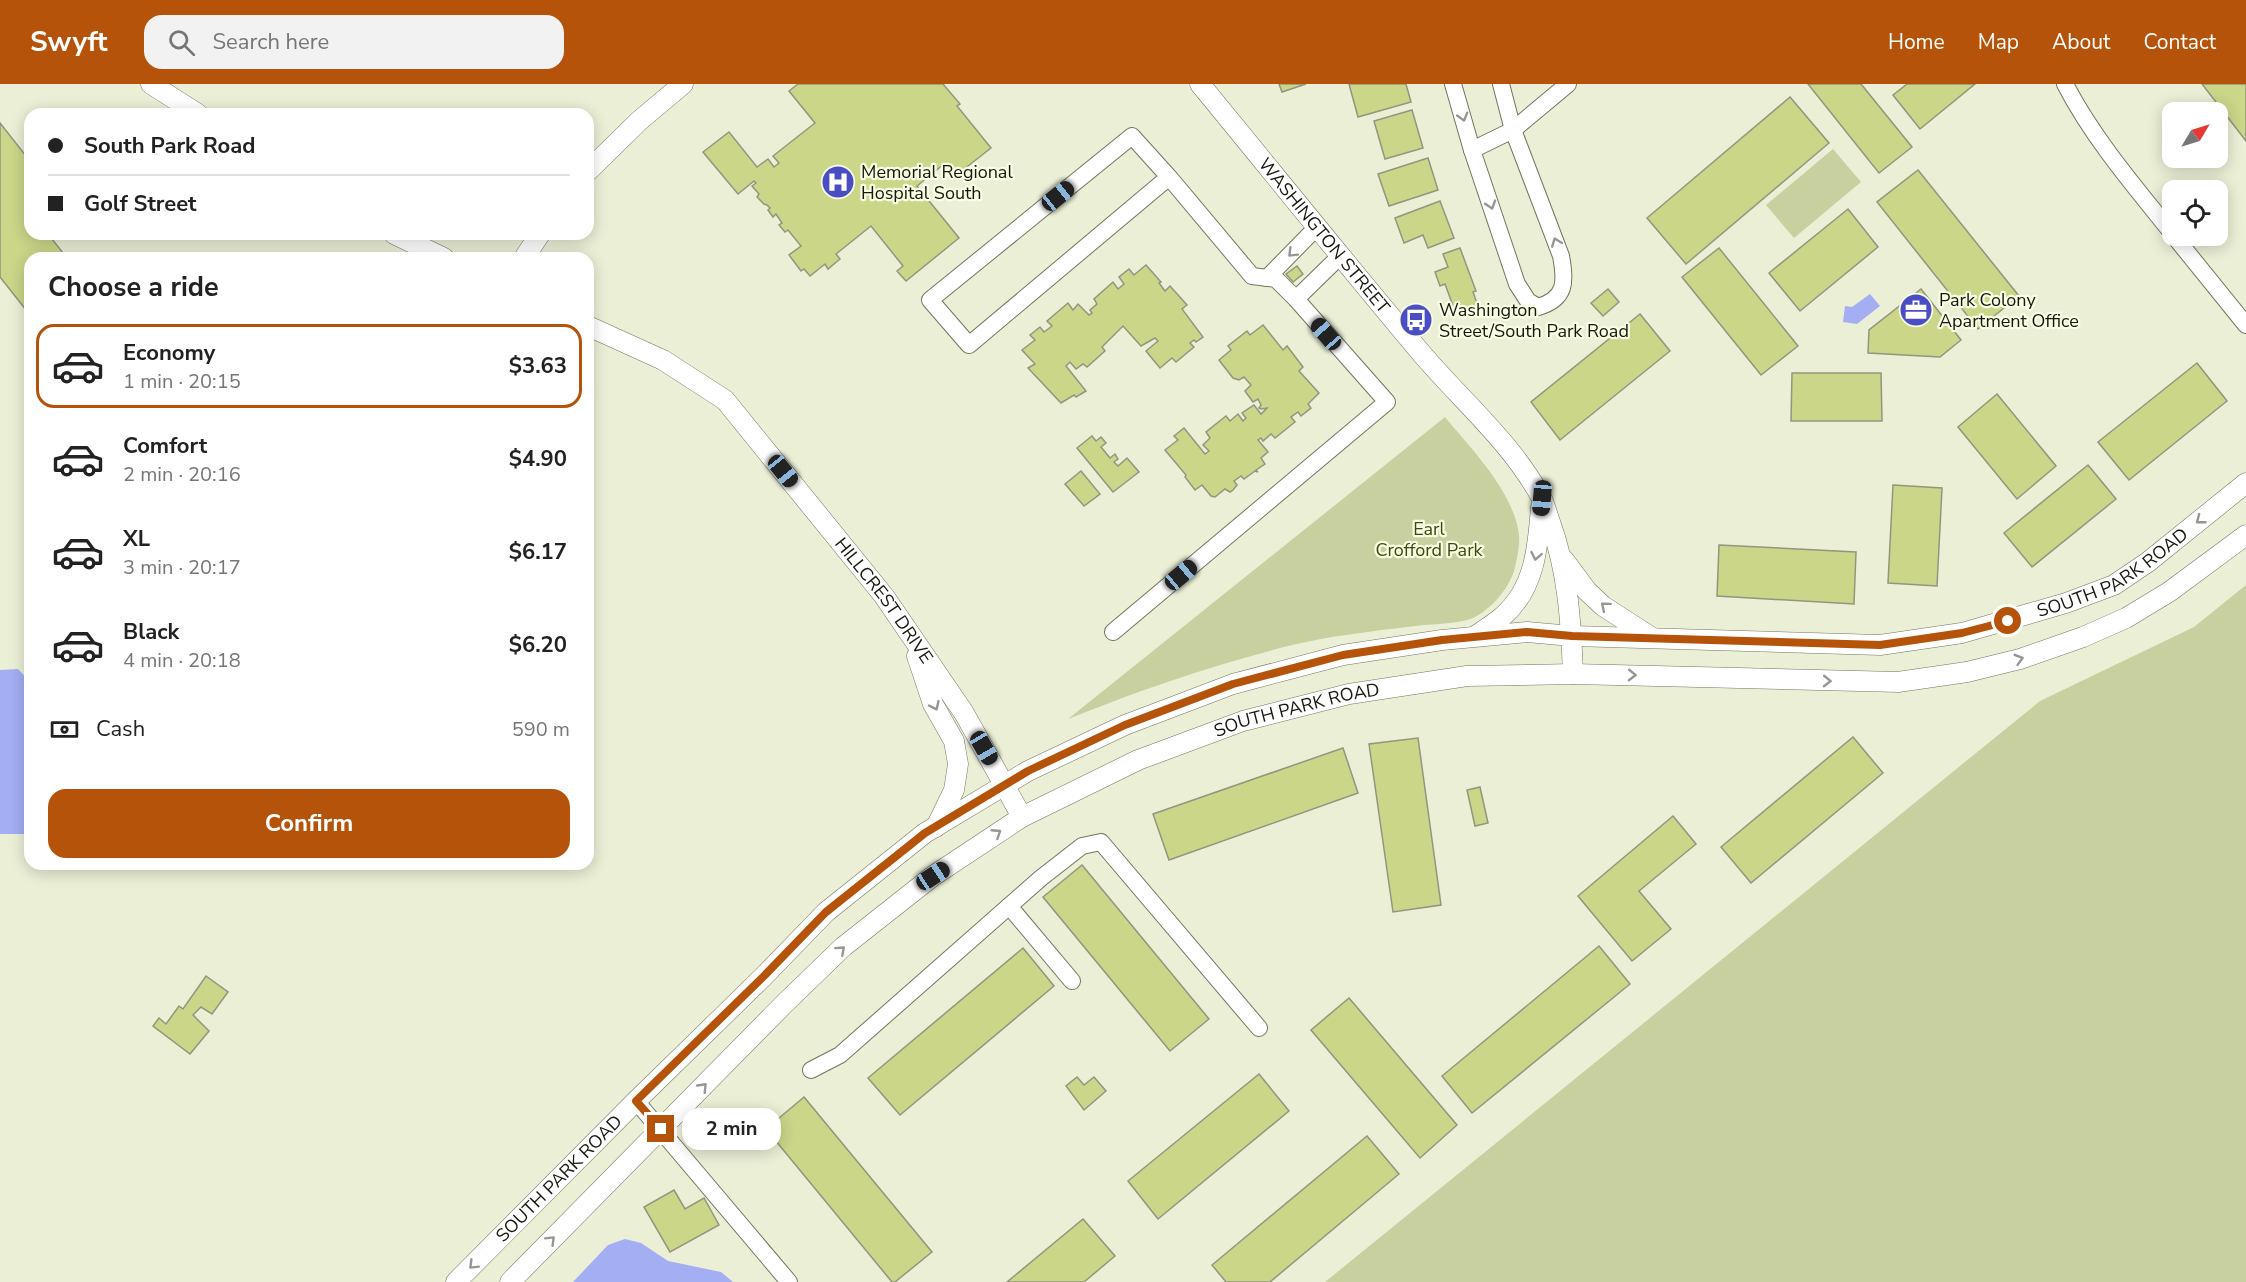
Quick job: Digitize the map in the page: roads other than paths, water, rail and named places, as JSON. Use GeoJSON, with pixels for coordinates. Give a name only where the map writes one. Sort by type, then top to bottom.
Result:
{"type":"FeatureCollection","features":[{"type":"Feature","properties":{"kind":"street"},"geometry":{"type":"LineString","coordinates":[[151,84],[189,108]]}},
{"type":"Feature","properties":{"kind":"street"},"geometry":{"type":"LineString","coordinates":[[594,165],[639,121],[683,84]]}},
{"type":"Feature","properties":{"kind":"street","name":"WASHINGTON STREET"},"geometry":{"type":"LineString","coordinates":[[1200,84],[1441,376],[1504,444],[1542,498],[1562,556],[1572,636],[1573,674]]}},
{"type":"Feature","properties":{"kind":"street"},"geometry":{"type":"LineString","coordinates":[[1453,84],[1472,150],[1517,284],[1528,301],[1538,307],[1551,303],[1562,291],[1564,273],[1562,256],[1513,130],[1501,84]]}},
{"type":"Feature","properties":{"kind":"street"},"geometry":{"type":"LineString","coordinates":[[1472,150],[1513,130],[1568,84]]}},
{"type":"Feature","properties":{"kind":"street"},"geometry":{"type":"LineString","coordinates":[[2065,84],[2083,115],[2162,220]]}},
{"type":"Feature","properties":{"kind":"street"},"geometry":{"type":"LineString","coordinates":[[1113,632],[1387,402],[1276,279],[1252,276],[1169,177],[1132,136],[930,300],[969,345],[1169,177]]}},
{"type":"Feature","properties":{"kind":"street"},"geometry":{"type":"LineString","coordinates":[[1267,278],[1317,227]]}},
{"type":"Feature","properties":{"kind":"street"},"geometry":{"type":"LineString","coordinates":[[406,240],[432,252]]}},
{"type":"Feature","properties":{"kind":"street"},"geometry":{"type":"LineString","coordinates":[[2183,246],[2246,325]]}},
{"type":"Feature","properties":{"kind":"street"},"geometry":{"type":"LineString","coordinates":[[1296,299],[1340,256]]}},
{"type":"Feature","properties":{"kind":"street","name":"HILLCREST DRIVE"},"geometry":{"type":"LineString","coordinates":[[594,329],[663,360],[725,400],[884,596],[964,713],[1022,817]]}},
{"type":"Feature","properties":{"kind":"street","name":"SOUTH PARK ROAD"},"geometry":{"type":"LineString","coordinates":[[456,1282],[826,912],[925,833],[1028,771],[1125,725],[1233,684],[1343,655],[1442,640],[1527,632],[1572,636],[1880,645],[1962,633],[2066,603],[2114,585],[2148,562],[2246,483]]}},
{"type":"Feature","properties":{"kind":"street"},"geometry":{"type":"LineString","coordinates":[[1472,638],[1502,617],[1516,602],[1533,571],[1542,498]]}},
{"type":"Feature","properties":{"kind":"street","name":"SOUTH PARK ROAD"},"geometry":{"type":"LineString","coordinates":[[510,1282],[843,947],[933,876],[1022,817],[1138,760],[1243,721],[1349,694],[1467,676],[1573,674],[1898,682],[1967,672],[2020,659],[2084,637],[2126,618],[2169,592],[2246,535]]}},
{"type":"Feature","properties":{"kind":"street"},"geometry":{"type":"LineString","coordinates":[[1562,556],[1587,591],[1603,606],[1654,638]]}},
{"type":"Feature","properties":{"kind":"street"},"geometry":{"type":"LineString","coordinates":[[908,631],[933,704],[954,741],[958,764],[954,790],[936,827]]}},
{"type":"Feature","properties":{"kind":"street"},"geometry":{"type":"LineString","coordinates":[[811,1070],[840,1056],[1041,878],[1082,846],[1101,842],[1258,1028]]}},
{"type":"Feature","properties":{"kind":"street"},"geometry":{"type":"LineString","coordinates":[[1009,906],[1072,981]]}},
{"type":"Feature","properties":{"kind":"street"},"geometry":{"type":"LineString","coordinates":[[636,1101],[789,1282]]}},
{"type":"Feature","properties":{"kind":"water"},"geometry":{"type":"Polygon","coordinates":[[[1870,294],[1880,306],[1857,324],[1843,322],[1845,306],[1852,307],[1870,294]]]}},
{"type":"Feature","properties":{"kind":"water"},"geometry":{"type":"Polygon","coordinates":[[[18,669],[24,676],[24,834],[0,834],[0,670],[18,669]]]}},
{"type":"Feature","properties":{"kind":"water"},"geometry":{"type":"Polygon","coordinates":[[[625,1239],[641,1243],[668,1261],[721,1272],[733,1282],[573,1282],[608,1245],[625,1239]]]}},
{"type":"Feature","properties":{"kind":"place","name":"Memorial Regional Hospital South"},"geometry":{"type":"Point","coordinates":[838,182]}},
{"type":"Feature","properties":{"kind":"place","name":"Park Colony Apartment Office"},"geometry":{"type":"Point","coordinates":[1916,310]}},
{"type":"Feature","properties":{"kind":"place","name":"Washington Street/South Park Road"},"geometry":{"type":"Point","coordinates":[1416,320]}},
{"type":"Feature","properties":{"kind":"park label","name":"Earl Crofford Park"},"geometry":{"type":"Point","coordinates":[1429,539]}}]}
